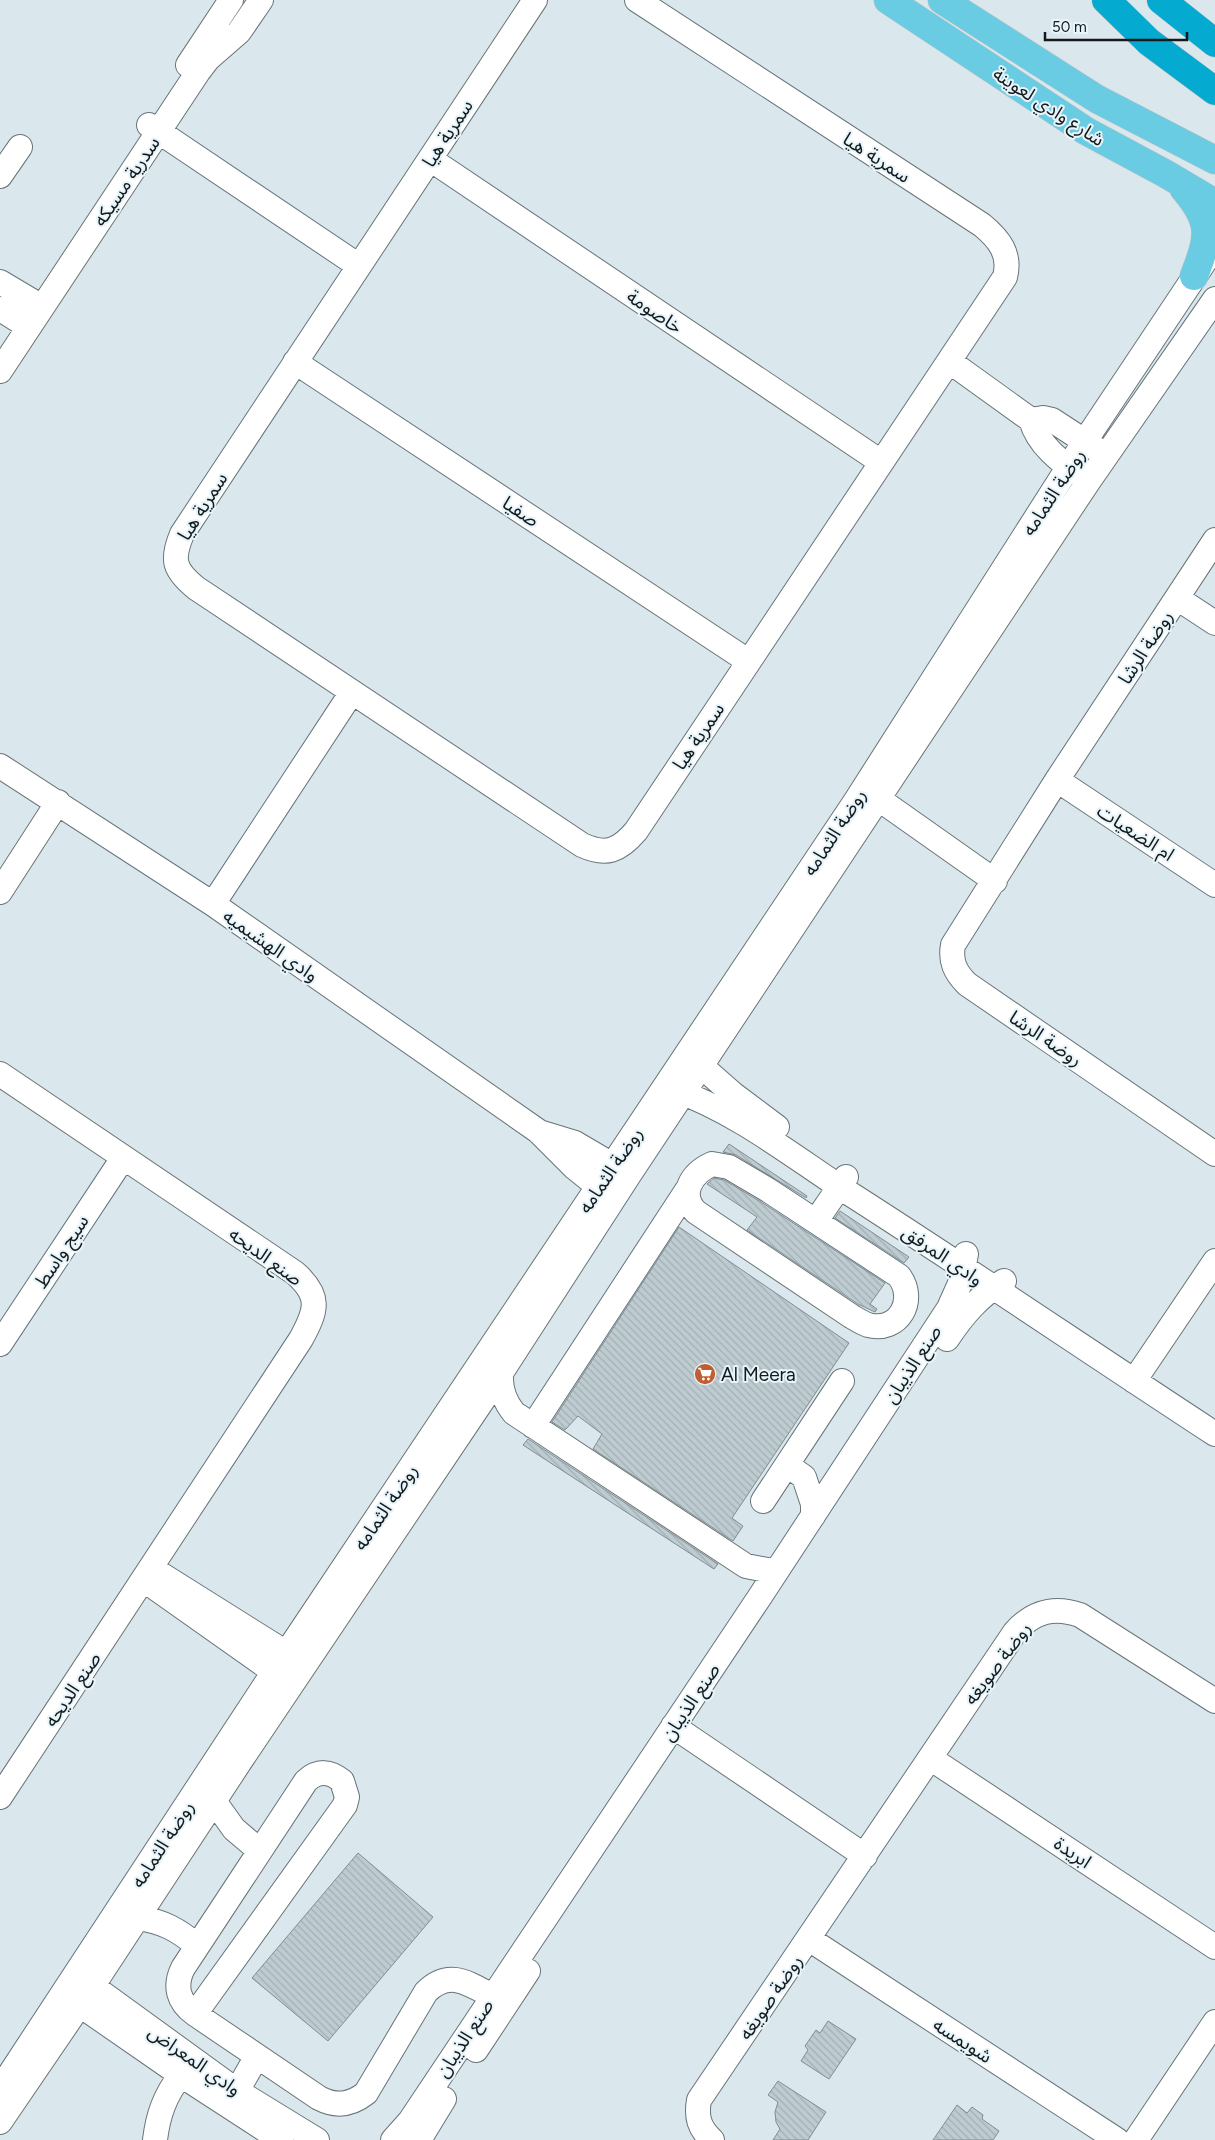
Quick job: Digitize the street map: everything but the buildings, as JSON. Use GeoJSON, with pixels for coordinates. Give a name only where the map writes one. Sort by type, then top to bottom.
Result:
{"type":"FeatureCollection","features":[{"type":"Feature","properties":{"kind":"highway"},"geometry":{"type":"LineString","coordinates":[[1106,0],[1149,42],[1215,91]]}},
{"type":"Feature","properties":{"kind":"highway"},"geometry":{"type":"LineString","coordinates":[[1161,0],[1215,44]]}},
{"type":"Feature","properties":{"kind":"main road","name":"شارع وادي لعوينة"},"geometry":{"type":"LineString","coordinates":[[888,0],[1086,131],[1215,203]]}},
{"type":"Feature","properties":{"kind":"main road","name":"شارع وادي لعوينة"},"geometry":{"type":"LineString","coordinates":[[942,0],[1097,99],[1201,151],[1215,160]]}},
{"type":"Feature","properties":{"kind":"main road"},"geometry":{"type":"LineString","coordinates":[[1178,182],[1198,208],[1206,230],[1205,247],[1194,276]]}},
{"type":"Feature","properties":{"kind":"street","name":"سدرية مسيكه"},"geometry":{"type":"LineString","coordinates":[[0,349],[16,319],[37,304],[154,128],[231,0]]}},
{"type":"Feature","properties":{"kind":"street","name":"سدرية مسيكه"},"geometry":{"type":"LineString","coordinates":[[154,128],[202,65],[239,32],[261,0]]}},
{"type":"Feature","properties":{"kind":"street","name":"سمرية هيا"},"geometry":{"type":"LineString","coordinates":[[535,0],[182,534],[176,550],[175,560],[185,580],[196,588],[582,845],[595,851],[605,851],[619,846],[636,831],[1005,277],[1008,266],[1006,255],[993,235],[982,226],[637,0]]}},
{"type":"Feature","properties":{"kind":"street"},"geometry":{"type":"LineString","coordinates":[[154,128],[359,266]]}},
{"type":"Feature","properties":{"kind":"street"},"geometry":{"type":"LineString","coordinates":[[0,176],[20,147]]}},
{"type":"Feature","properties":{"kind":"street","name":"خاصومة"},"geometry":{"type":"LineString","coordinates":[[430,159],[881,462]]}},
{"type":"Feature","properties":{"kind":"street","name":"روضة الثمامه"},"geometry":{"type":"LineString","coordinates":[[866,800],[1068,467],[1215,247]]}},
{"type":"Feature","properties":{"kind":"street"},"geometry":{"type":"LineString","coordinates":[[0,282],[37,304]]}},
{"type":"Feature","properties":{"kind":"street","name":"روضة الثمامه"},"geometry":{"type":"LineString","coordinates":[[0,2122],[78,1990],[866,800],[1215,298]]}},
{"type":"Feature","properties":{"kind":"street","name":"سدرية مسيكه"},"geometry":{"type":"LineString","coordinates":[[0,371],[16,319]]}},
{"type":"Feature","properties":{"kind":"street"},"geometry":{"type":"LineString","coordinates":[[949,361],[1031,420],[1040,440],[1068,467],[1088,482]]}},
{"type":"Feature","properties":{"kind":"street","name":"صفيا"},"geometry":{"type":"LineString","coordinates":[[294,362],[748,661]]}},
{"type":"Feature","properties":{"kind":"street"},"geometry":{"type":"LineString","coordinates":[[1031,420],[1043,418],[1052,420],[1106,456]]}},
{"type":"Feature","properties":{"kind":"street","name":"روضة الرشا"},"geometry":{"type":"LineString","coordinates":[[1215,540],[1057,780],[992,886],[953,945],[952,962],[959,977],[966,984],[1215,1154]]}},
{"type":"Feature","properties":{"kind":"street"},"geometry":{"type":"LineString","coordinates":[[1177,598],[1215,623]]}},
{"type":"Feature","properties":{"kind":"street"},"geometry":{"type":"LineString","coordinates":[[213,904],[352,692]]}},
{"type":"Feature","properties":{"kind":"street","name":"وادي الهشيميه"},"geometry":{"type":"LineString","coordinates":[[0,766],[213,904],[538,1131],[554,1149],[605,1192]]}},
{"type":"Feature","properties":{"kind":"street","name":"ام الضعيات"},"geometry":{"type":"LineString","coordinates":[[1057,780],[1215,884]]}},
{"type":"Feature","properties":{"kind":"street"},"geometry":{"type":"LineString","coordinates":[[866,800],[992,886]]}},
{"type":"Feature","properties":{"kind":"street"},"geometry":{"type":"LineString","coordinates":[[0,892],[58,802]]}},
{"type":"Feature","properties":{"kind":"street","name":"وادي المرفق"},"geometry":{"type":"LineString","coordinates":[[695,1060],[744,1103],[842,1182]]}},
{"type":"Feature","properties":{"kind":"street","name":"صنع الديحه"},"geometry":{"type":"LineString","coordinates":[[0,1074],[295,1273],[312,1291],[315,1304],[309,1324],[302,1338],[0,1797]]}},
{"type":"Feature","properties":{"kind":"street","name":"وادي المرفق"},"geometry":{"type":"LineString","coordinates":[[675,1090],[736,1118],[842,1182],[965,1261],[1137,1376],[1215,1434]]}},
{"type":"Feature","properties":{"kind":"street","name":"وادي الهشيميه"},"geometry":{"type":"LineString","coordinates":[[538,1131],[575,1143],[621,1170]]}},
{"type":"Feature","properties":{"kind":"street","name":"سيج واسط"},"geometry":{"type":"LineString","coordinates":[[0,1344],[123,1158]]}},
{"type":"Feature","properties":{"kind":"street"},"geometry":{"type":"LineString","coordinates":[[534,1426],[696,1176],[704,1168],[712,1164],[729,1167],[816,1221],[899,1276],[905,1284],[907,1302],[898,1317],[881,1326],[868,1325],[851,1316],[696,1212],[689,1205],[687,1190]]}},
{"type":"Feature","properties":{"kind":"street"},"geometry":{"type":"LineString","coordinates":[[816,1221],[842,1182]]}},
{"type":"Feature","properties":{"kind":"street","name":"روضة الثمامه"},"geometry":{"type":"LineString","coordinates":[[296,1659],[501,1373],[605,1192]]}},
{"type":"Feature","properties":{"kind":"street","name":"صنع الذيبان"},"geometry":{"type":"LineString","coordinates":[[419,2140],[429,2121],[679,1730],[761,1595],[949,1308],[961,1282],[965,1261]]}},
{"type":"Feature","properties":{"kind":"street"},"geometry":{"type":"LineString","coordinates":[[1137,1376],[1215,1261]]}},
{"type":"Feature","properties":{"kind":"street","name":"صنع الذيبان"},"geometry":{"type":"LineString","coordinates":[[393,2140],[410,2121],[492,1996],[679,1730],[961,1318],[971,1307],[999,1285]]}},
{"type":"Feature","properties":{"kind":"street"},"geometry":{"type":"LineString","coordinates":[[501,1373],[500,1381],[504,1398],[514,1413],[746,1566],[772,1572],[779,1568]]}},
{"type":"Feature","properties":{"kind":"street","name":"وادي المرفق"},"geometry":{"type":"LineString","coordinates":[[1137,1376],[1215,1420]]}},
{"type":"Feature","properties":{"kind":"street"},"geometry":{"type":"LineString","coordinates":[[763,1501],[796,1471],[842,1381]]}},
{"type":"Feature","properties":{"kind":"street"},"geometry":{"type":"LineString","coordinates":[[472,1415],[488,1411],[514,1413]]}},
{"type":"Feature","properties":{"kind":"street"},"geometry":{"type":"LineString","coordinates":[[796,1471],[833,1474],[845,1467]]}},
{"type":"Feature","properties":{"kind":"street"},"geometry":{"type":"LineString","coordinates":[[796,1471],[813,1504],[813,1516]]}},
{"type":"Feature","properties":{"kind":"street"},"geometry":{"type":"LineString","coordinates":[[746,1566],[756,1581],[761,1595]]}},
{"type":"Feature","properties":{"kind":"street"},"geometry":{"type":"LineString","coordinates":[[148,1574],[296,1659]]}},
{"type":"Feature","properties":{"kind":"street"},"geometry":{"type":"LineString","coordinates":[[148,1574],[283,1679]]}},
{"type":"Feature","properties":{"kind":"street","name":"روضة صويغه"},"geometry":{"type":"LineString","coordinates":[[712,2140],[700,2127],[697,2110],[699,2100],[1024,1622],[1042,1612],[1054,1610],[1067,1610],[1080,1615],[1214,1698]]}},
{"type":"Feature","properties":{"kind":"street","name":"روضة الثمامه"},"geometry":{"type":"LineString","coordinates":[[0,2089],[138,1918],[214,1801],[283,1679]]}},
{"type":"Feature","properties":{"kind":"street"},"geometry":{"type":"LineString","coordinates":[[679,1730],[864,1856]]}},
{"type":"Feature","properties":{"kind":"street","name":"ابريدة"},"geometry":{"type":"LineString","coordinates":[[930,1758],[1215,1946]]}},
{"type":"Feature","properties":{"kind":"street"},"geometry":{"type":"LineString","coordinates":[[194,2014],[345,1804],[347,1797],[342,1781],[336,1776],[320,1773],[306,1781],[183,1968],[178,1985],[182,2002],[194,2014],[319,2098],[328,2103],[348,2103],[358,2100],[366,2093],[426,1992],[432,1986],[450,1979],[460,1980],[492,1996]]}},
{"type":"Feature","properties":{"kind":"street"},"geometry":{"type":"LineString","coordinates":[[214,1801],[234,1829],[260,1851]]}},
{"type":"Feature","properties":{"kind":"street"},"geometry":{"type":"LineString","coordinates":[[138,1918],[164,1923],[176,1929],[197,1946]]}},
{"type":"Feature","properties":{"kind":"street","name":"شويمسه"},"geometry":{"type":"LineString","coordinates":[[809,1939],[1117,2140]]}},
{"type":"Feature","properties":{"kind":"street","name":"وادي المعراض"},"geometry":{"type":"LineString","coordinates":[[78,1990],[181,2075],[237,2091],[317,2140]]}},
{"type":"Feature","properties":{"kind":"street","name":"وادي المعراض"},"geometry":{"type":"LineString","coordinates":[[78,1990],[208,2082],[281,2140]]}},
{"type":"Feature","properties":{"kind":"street"},"geometry":{"type":"LineString","coordinates":[[1136,2140],[1215,2022]]}},
{"type":"Feature","properties":{"kind":"street"},"geometry":{"type":"LineString","coordinates":[[237,2091],[257,2056]]}},
{"type":"Feature","properties":{"kind":"street"},"geometry":{"type":"LineString","coordinates":[[155,2140],[159,2114],[164,2100],[181,2075]]}},
{"type":"Feature","properties":{"kind":"place","name":"Al Meera"},"geometry":{"type":"Point","coordinates":[705,1374]}}]}
